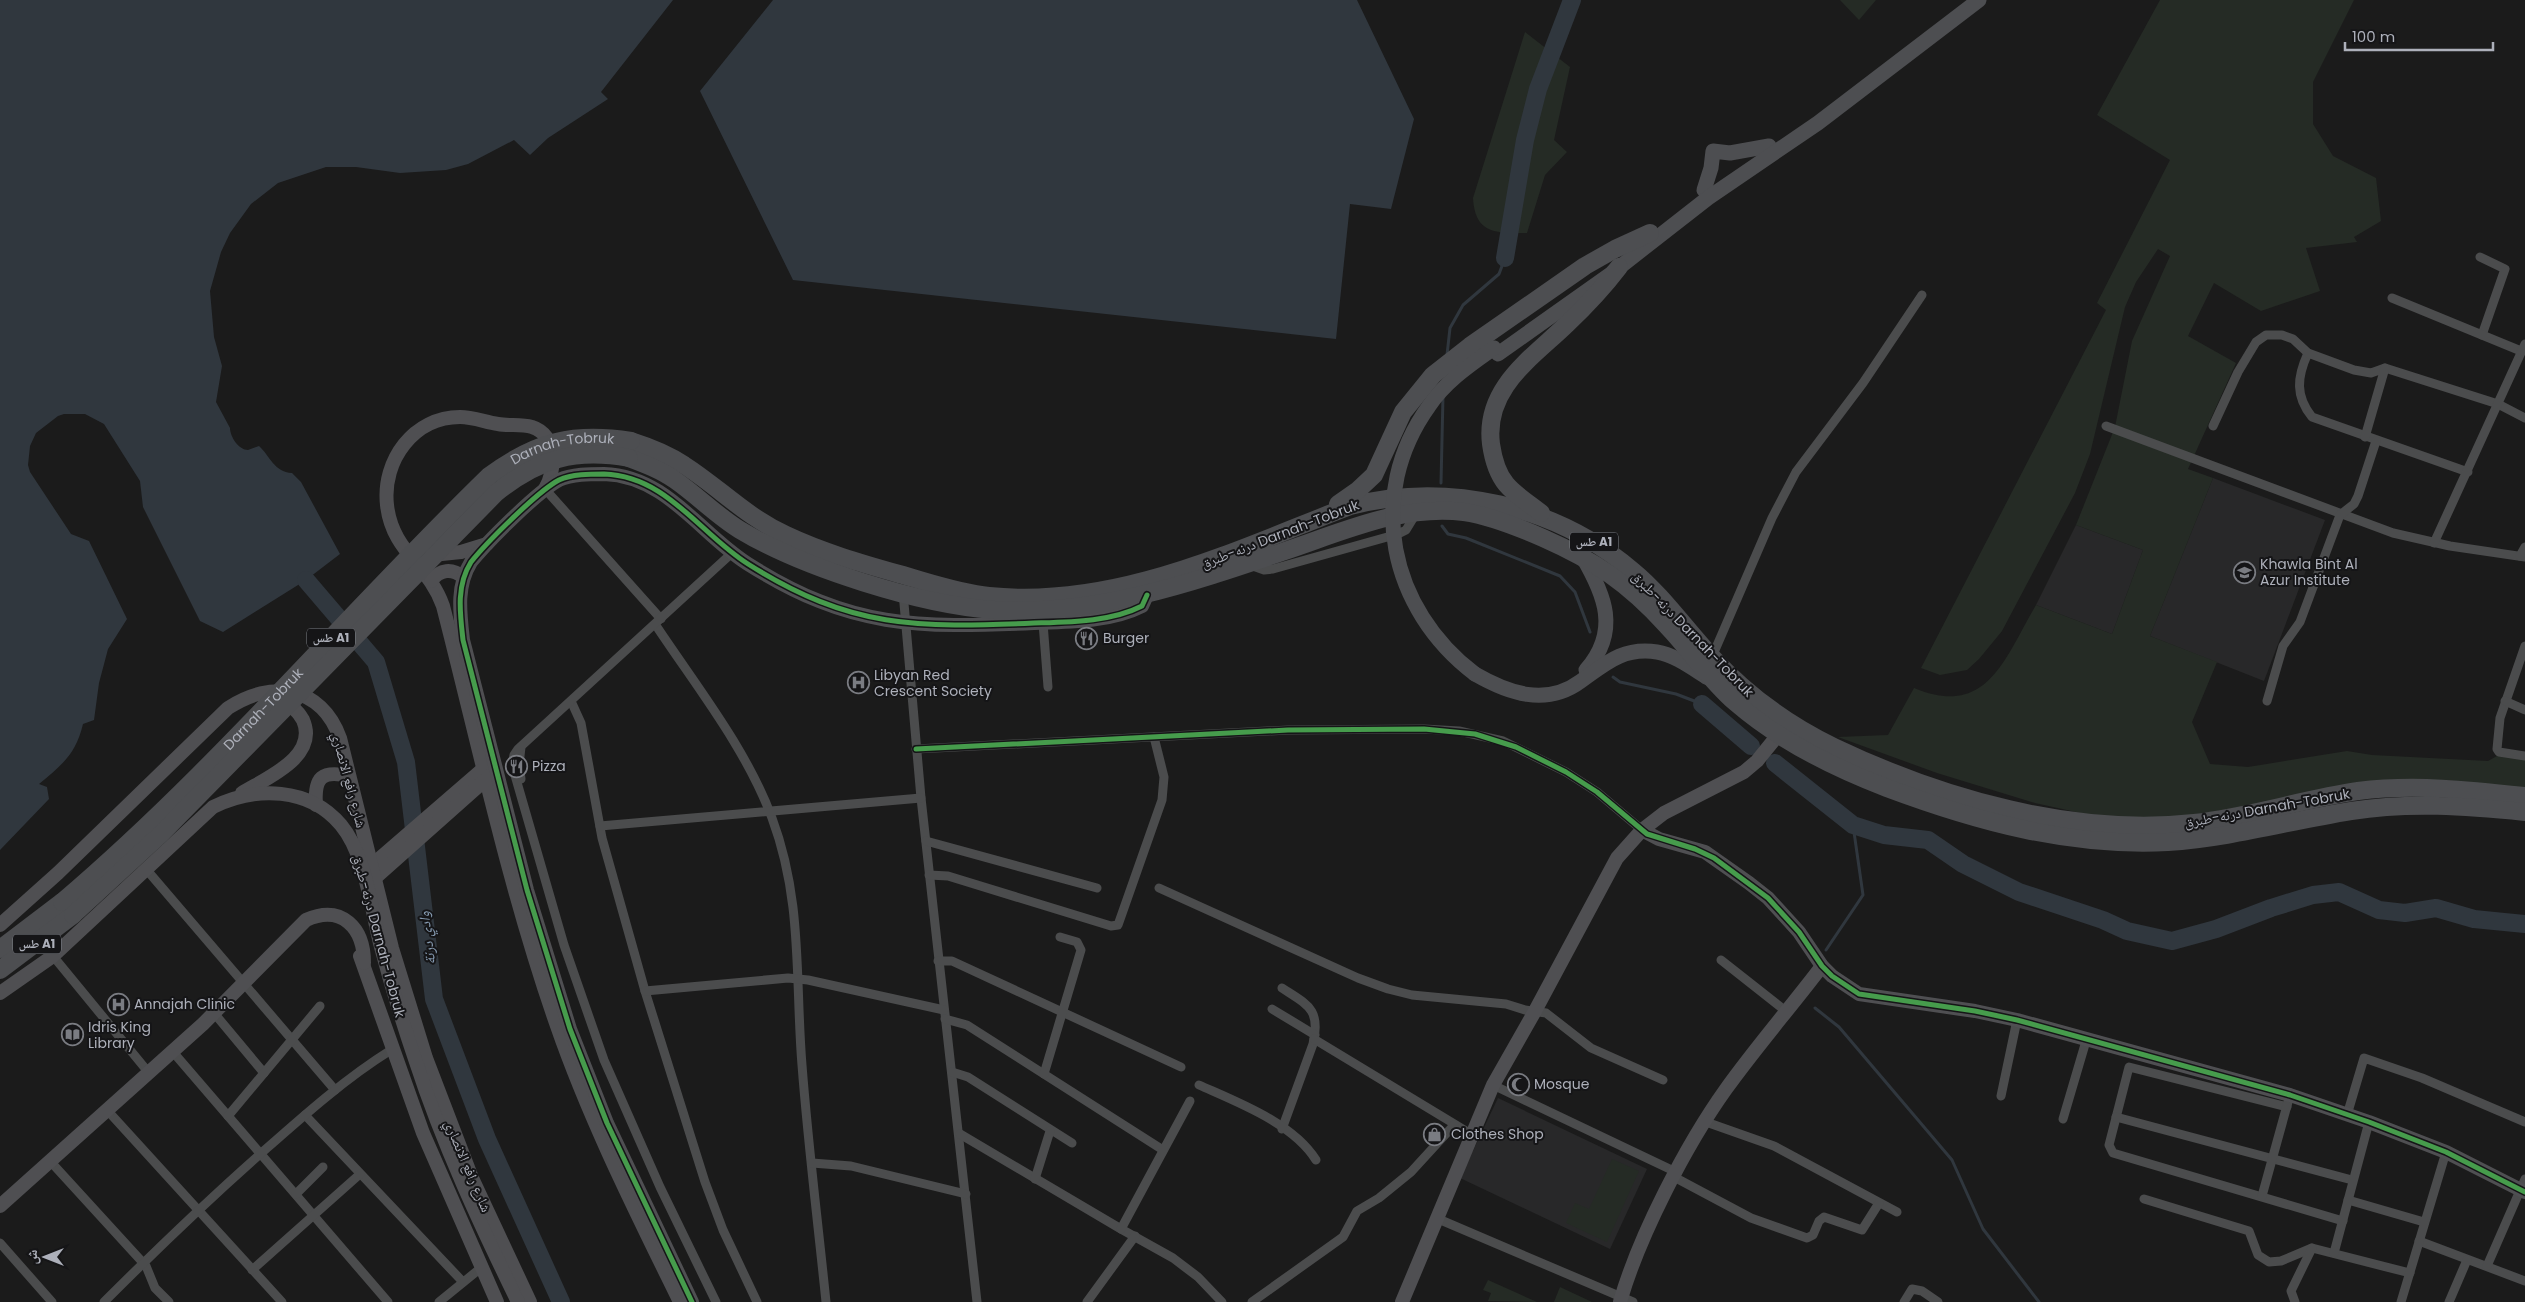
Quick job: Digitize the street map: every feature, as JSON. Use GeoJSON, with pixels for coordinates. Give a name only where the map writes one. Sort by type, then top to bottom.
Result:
{"type":"FeatureCollection","features":[{"type":"Feature","properties":{"kind":"highway"},"geometry":{"type":"LineString","coordinates":[[1314,520],[1367,483],[1379,465],[1403,412],[1433,376],[1470,346],[1585,266],[1650,233]]}},
{"type":"Feature","properties":{"kind":"highway"},"geometry":{"type":"LineString","coordinates":[[1549,520],[1506,484],[1501,475],[1491,446],[1492,415],[1500,394],[1512,376],[1602,289],[1619,267]]}},
{"type":"Feature","properties":{"kind":"highway","name":"Darnah-Tobruk"},"geometry":{"type":"LineString","coordinates":[[67,909],[120,850],[221,751],[489,476],[522,455],[553,442],[596,436],[631,441]]}},
{"type":"Feature","properties":{"kind":"highway","name":"درنه-طبرق Darnah-Tobruk"},"geometry":{"type":"LineString","coordinates":[[631,441],[653,448],[684,464],[743,510],[784,534],[817,548],[945,587],[986,596],[1053,596],[1131,584],[1216,558],[1372,500],[1433,495],[1483,500],[1549,520],[1578,532],[1635,572],[1712,657],[1771,712],[1828,744],[1867,762],[1931,786],[2010,809],[2055,819],[2115,825],[2193,823],[2361,791],[2409,788],[2525,796]]}},
{"type":"Feature","properties":{"kind":"highway","name":"Darnah-Tobruk"},"geometry":{"type":"LineString","coordinates":[[0,949],[67,909],[154,841],[496,493],[525,472],[556,458],[591,453],[629,458]]}},
{"type":"Feature","properties":{"kind":"highway","name":"درنه-طبرق Darnah-Tobruk"},"geometry":{"type":"LineString","coordinates":[[629,458],[664,473],[732,525],[776,550],[842,575],[903,592],[968,606],[1001,610],[1081,606],[1147,595],[1247,564],[1377,520],[1417,512],[1466,512],[1485,517],[1521,528],[1582,555],[1610,572],[1645,603],[1678,637],[1713,681],[1731,699],[1778,735],[1821,759],[1890,789],[2002,826],[2083,840],[2134,843],[2228,836],[2351,811],[2393,806],[2450,806],[2525,812]]}},
{"type":"Feature","properties":{"kind":"highway","name":"طس A1"},"geometry":{"type":"LineString","coordinates":[[0,970],[67,909]]}},
{"type":"Feature","properties":{"kind":"main road"},"geometry":{"type":"LineString","coordinates":[[1713,681],[1680,660],[1657,652],[1634,653],[1611,659],[1573,686],[1546,695],[1513,693],[1477,671],[1442,634],[1423,607],[1405,561],[1400,511],[1408,465],[1427,422],[1456,386],[1496,351],[1608,267],[1704,190],[1816,117],[1967,0]]}},
{"type":"Feature","properties":{"kind":"main road"},"geometry":{"type":"LineString","coordinates":[[1496,351],[1619,267],[1708,198],[1818,123],[1979,0]]}},
{"type":"Feature","properties":{"kind":"main road"},"geometry":{"type":"LineString","coordinates":[[1704,190],[1711,168],[1713,150],[1730,153],[1769,146]]}},
{"type":"Feature","properties":{"kind":"main road"},"geometry":{"type":"LineString","coordinates":[[1477,671],[1507,684],[1539,690],[1565,684],[1587,669],[1600,650],[1604,638],[1606,612],[1600,588],[1582,555]]}},
{"type":"Feature","properties":{"kind":"street"},"geometry":{"type":"LineString","coordinates":[[2480,257],[2505,269],[2482,335]]}},
{"type":"Feature","properties":{"kind":"street"},"geometry":{"type":"LineString","coordinates":[[1712,657],[1772,518],[1796,472],[1862,384],[1922,295]]}},
{"type":"Feature","properties":{"kind":"street"},"geometry":{"type":"LineString","coordinates":[[2392,298],[2482,335],[2523,347],[2468,472],[2434,543]]}},
{"type":"Feature","properties":{"kind":"street"},"geometry":{"type":"LineString","coordinates":[[2213,426],[2238,372],[2256,342],[2266,335],[2282,335],[2293,339],[2308,353],[2364,372],[2386,368],[2498,404],[2525,418]]}},
{"type":"Feature","properties":{"kind":"street"},"geometry":{"type":"LineString","coordinates":[[2308,353],[2300,370],[2298,383],[2306,410],[2312,417],[2468,472]]}},
{"type":"Feature","properties":{"kind":"street"},"geometry":{"type":"LineString","coordinates":[[2365,437],[2386,368]]}},
{"type":"Feature","properties":{"kind":"street"},"geometry":{"type":"LineString","coordinates":[[545,489],[553,469],[552,454],[547,440],[537,430],[461,417],[433,423],[417,431],[404,444],[394,460],[388,481],[387,503],[391,524],[406,553],[431,581],[443,606],[531,945],[558,1028],[604,1142],[680,1302]]}},
{"type":"Feature","properties":{"kind":"street"},"geometry":{"type":"LineString","coordinates":[[2106,426],[2393,533],[2434,543],[2522,557],[2525,547]]}},
{"type":"Feature","properties":{"kind":"street"},"geometry":{"type":"LineString","coordinates":[[2267,701],[2283,646],[2300,622],[2340,514],[2354,504],[2358,496],[2376,441]]}},
{"type":"Feature","properties":{"kind":"street"},"geometry":{"type":"LineString","coordinates":[[692,1302],[608,1122],[573,1037],[487,773],[463,640],[460,592],[463,577],[471,562],[545,489],[561,479],[582,475],[606,474],[641,482],[666,495],[732,553],[813,600],[845,612],[905,624],[943,627],[1043,623],[1124,613],[1142,606],[1147,595]]}},
{"type":"Feature","properties":{"kind":"street"},"geometry":{"type":"LineString","coordinates":[[545,489],[658,622],[740,753],[769,811],[778,837],[793,900],[797,934],[802,1065],[826,1302]]}},
{"type":"Feature","properties":{"kind":"street"},"geometry":{"type":"LineString","coordinates":[[406,553],[447,554],[489,544]]}},
{"type":"Feature","properties":{"kind":"street"},"geometry":{"type":"LineString","coordinates":[[716,1302],[632,1128],[598,1045],[564,945],[524,798],[519,793],[512,765],[514,755],[521,746],[732,553]]}},
{"type":"Feature","properties":{"kind":"street"},"geometry":{"type":"LineString","coordinates":[[431,581],[439,573],[449,570],[463,577]]}},
{"type":"Feature","properties":{"kind":"street"},"geometry":{"type":"LineString","coordinates":[[903,592],[929,875],[960,1134],[977,1302]]}},
{"type":"Feature","properties":{"kind":"street"},"geometry":{"type":"LineString","coordinates":[[1043,623],[1048,687]]}},
{"type":"Feature","properties":{"kind":"street"},"geometry":{"type":"LineString","coordinates":[[2525,646],[2504,701],[2498,727],[2497,750],[2525,756]]}},
{"type":"Feature","properties":{"kind":"street","name":"شارع رافع الانصاري"},"geometry":{"type":"LineString","coordinates":[[0,924],[58,873],[228,708],[255,694],[272,690],[290,692],[306,698],[321,708],[337,730],[377,868],[411,1012],[438,1094],[472,1178],[530,1302]]}},
{"type":"Feature","properties":{"kind":"street"},"geometry":{"type":"LineString","coordinates":[[237,797],[293,760],[301,750],[305,738],[304,725],[294,709],[284,702],[255,694]]}},
{"type":"Feature","properties":{"kind":"street"},"geometry":{"type":"LineString","coordinates":[[571,701],[581,723],[600,826],[645,991],[714,1206],[757,1302]]}},
{"type":"Feature","properties":{"kind":"street"},"geometry":{"type":"LineString","coordinates":[[2504,701],[2525,710]]}},
{"type":"Feature","properties":{"kind":"street"},"geometry":{"type":"LineString","coordinates":[[916,749],[1339,729],[1424,729],[1475,734],[1516,747],[1566,772],[1647,826],[1666,841],[1705,852],[1768,898],[1799,932],[1822,966],[1849,989],[1868,997],[1942,1006],[2017,1020],[2289,1101]]}},
{"type":"Feature","properties":{"kind":"street"},"geometry":{"type":"LineString","coordinates":[[1402,1302],[1493,1085],[1535,1011],[1611,867],[1647,826],[1675,807],[1744,772],[1757,761],[1778,735]]}},
{"type":"Feature","properties":{"kind":"street"},"geometry":{"type":"LineString","coordinates":[[929,875],[948,876],[1111,926],[1118,925],[1162,800],[1164,777],[1154,737]]}},
{"type":"Feature","properties":{"kind":"street"},"geometry":{"type":"LineString","coordinates":[[316,805],[316,788],[323,776],[331,773],[349,776]]}},
{"type":"Feature","properties":{"kind":"street"},"geometry":{"type":"LineString","coordinates":[[377,868],[487,773]]}},
{"type":"Feature","properties":{"kind":"street","name":"درنه-طبرق Darnah-Tobruk"},"geometry":{"type":"LineString","coordinates":[[0,994],[53,956],[214,806],[237,797],[273,793],[296,796],[316,805],[342,826],[358,855],[381,947],[416,1064],[456,1168],[518,1302]]}},
{"type":"Feature","properties":{"kind":"street"},"geometry":{"type":"LineString","coordinates":[[600,826],[921,798]]}},
{"type":"Feature","properties":{"kind":"street"},"geometry":{"type":"LineString","coordinates":[[926,841],[1097,888]]}},
{"type":"Feature","properties":{"kind":"street"},"geometry":{"type":"LineString","coordinates":[[146,869],[335,1090]]}},
{"type":"Feature","properties":{"kind":"street"},"geometry":{"type":"LineString","coordinates":[[1159,888],[1358,978],[1388,989],[1431,997],[1506,1004],[1551,1016],[1596,1051],[1663,1080]]}},
{"type":"Feature","properties":{"kind":"street"},"geometry":{"type":"LineString","coordinates":[[0,1206],[172,1052],[298,930],[321,921],[340,925],[350,933],[364,963],[392,1050],[423,1133],[498,1302]]}},
{"type":"Feature","properties":{"kind":"street"},"geometry":{"type":"LineString","coordinates":[[1044,1074],[1082,950],[1077,942],[1060,937]]}},
{"type":"Feature","properties":{"kind":"street"},"geometry":{"type":"LineString","coordinates":[[53,956],[149,1073]]}},
{"type":"Feature","properties":{"kind":"street"},"geometry":{"type":"LineString","coordinates":[[938,960],[952,961],[1181,1067]]}},
{"type":"Feature","properties":{"kind":"street"},"geometry":{"type":"LineString","coordinates":[[1721,960],[1787,1012]]}},
{"type":"Feature","properties":{"kind":"street"},"geometry":{"type":"LineString","coordinates":[[1436,1218],[1625,1300],[1637,1255],[1675,1174],[1726,1089],[1822,966]]}},
{"type":"Feature","properties":{"kind":"street"},"geometry":{"type":"LineString","coordinates":[[645,991],[777,978],[798,979],[945,1014],[967,1025],[1163,1150]]}},
{"type":"Feature","properties":{"kind":"street"},"geometry":{"type":"LineString","coordinates":[[1282,988],[1314,1011],[1315,1037],[1282,1129]]}},
{"type":"Feature","properties":{"kind":"street"},"geometry":{"type":"LineString","coordinates":[[228,1116],[320,1006]]}},
{"type":"Feature","properties":{"kind":"street"},"geometry":{"type":"LineString","coordinates":[[1272,1008],[1471,1134]]}},
{"type":"Feature","properties":{"kind":"street"},"geometry":{"type":"LineString","coordinates":[[214,1013],[264,1073]]}},
{"type":"Feature","properties":{"kind":"street"},"geometry":{"type":"LineString","coordinates":[[2001,1096],[2017,1020]]}},
{"type":"Feature","properties":{"kind":"street"},"geometry":{"type":"LineString","coordinates":[[2063,1118],[2086,1040]]}},
{"type":"Feature","properties":{"kind":"street"},"geometry":{"type":"LineString","coordinates":[[104,1302],[198,1210],[305,1115],[335,1090],[392,1050]]}},
{"type":"Feature","properties":{"kind":"street"},"geometry":{"type":"LineString","coordinates":[[172,1052],[388,1302]]}},
{"type":"Feature","properties":{"kind":"street"},"geometry":{"type":"LineString","coordinates":[[2347,1114],[2364,1058],[2422,1078],[2525,1122]]}},
{"type":"Feature","properties":{"kind":"street"},"geometry":{"type":"LineString","coordinates":[[2343,1222],[2262,1196],[2113,1153],[2109,1145],[2129,1067],[2347,1114],[2446,1152],[2524,1187],[2487,1266]]}},
{"type":"Feature","properties":{"kind":"street"},"geometry":{"type":"LineString","coordinates":[[952,1072],[968,1077],[1050,1131],[1072,1143]]}},
{"type":"Feature","properties":{"kind":"street"},"geometry":{"type":"LineString","coordinates":[[1198,1085],[1260,1114],[1307,1147],[1316,1160]]}},
{"type":"Feature","properties":{"kind":"street"},"geometry":{"type":"LineString","coordinates":[[1493,1085],[1675,1174],[1751,1218],[1807,1238],[1813,1235],[1819,1221],[1824,1217],[1862,1230],[1879,1203]]}},
{"type":"Feature","properties":{"kind":"street"},"geometry":{"type":"LineString","coordinates":[[1121,1229],[1190,1101]]}},
{"type":"Feature","properties":{"kind":"street"},"geometry":{"type":"LineString","coordinates":[[2262,1196],[2289,1101]]}},
{"type":"Feature","properties":{"kind":"street"},"geometry":{"type":"LineString","coordinates":[[107,1110],[282,1302]]}},
{"type":"Feature","properties":{"kind":"street"},"geometry":{"type":"LineString","coordinates":[[305,1115],[463,1282]]}},
{"type":"Feature","properties":{"kind":"street"},"geometry":{"type":"LineString","coordinates":[[2116,1117],[2352,1180]]}},
{"type":"Feature","properties":{"kind":"street"},"geometry":{"type":"LineString","coordinates":[[1706,1122],[1774,1146],[1897,1212]]}},
{"type":"Feature","properties":{"kind":"street"},"geometry":{"type":"LineString","coordinates":[[2334,1253],[2369,1122]]}},
{"type":"Feature","properties":{"kind":"street"},"geometry":{"type":"LineString","coordinates":[[1252,1302],[1343,1237],[1357,1211],[1378,1198],[1411,1172],[1454,1125]]}},
{"type":"Feature","properties":{"kind":"street"},"geometry":{"type":"LineString","coordinates":[[1035,1179],[1050,1131]]}},
{"type":"Feature","properties":{"kind":"street"},"geometry":{"type":"LineString","coordinates":[[960,1134],[1173,1258],[1198,1278],[1222,1302]]}},
{"type":"Feature","properties":{"kind":"street"},"geometry":{"type":"LineString","coordinates":[[2401,1302],[2446,1152]]}},
{"type":"Feature","properties":{"kind":"street"},"geometry":{"type":"LineString","coordinates":[[50,1161],[142,1263],[155,1288],[169,1302]]}},
{"type":"Feature","properties":{"kind":"street"},"geometry":{"type":"LineString","coordinates":[[812,1162],[851,1166],[966,1194]]}},
{"type":"Feature","properties":{"kind":"street"},"geometry":{"type":"LineString","coordinates":[[296,1194],[323,1167]]}},
{"type":"Feature","properties":{"kind":"street"},"geometry":{"type":"LineString","coordinates":[[252,1270],[360,1174]]}},
{"type":"Feature","properties":{"kind":"street"},"geometry":{"type":"LineString","coordinates":[[2144,1199],[2249,1231],[2258,1255],[2269,1262],[2281,1261],[2312,1248],[2410,1274]]}},
{"type":"Feature","properties":{"kind":"street"},"geometry":{"type":"LineString","coordinates":[[2348,1200],[2424,1222]]}},
{"type":"Feature","properties":{"kind":"street"},"geometry":{"type":"LineString","coordinates":[[1087,1302],[1135,1236]]}},
{"type":"Feature","properties":{"kind":"street"},"geometry":{"type":"LineString","coordinates":[[2419,1241],[2525,1281]]}},
{"type":"Feature","properties":{"kind":"street"},"geometry":{"type":"LineString","coordinates":[[0,1242],[52,1302]]}},
{"type":"Feature","properties":{"kind":"street"},"geometry":{"type":"LineString","coordinates":[[2295,1302],[2291,1291],[2312,1248]]}},
{"type":"Feature","properties":{"kind":"street"},"geometry":{"type":"LineString","coordinates":[[2449,1302],[2467,1260]]}},
{"type":"Feature","properties":{"kind":"street"},"geometry":{"type":"LineString","coordinates":[[440,1302],[482,1267]]}},
{"type":"Feature","properties":{"kind":"street"},"geometry":{"type":"LineString","coordinates":[[1904,1302],[1910,1290],[1914,1289],[1938,1302]]}},
{"type":"Feature","properties":{"kind":"shaded area"},"geometry":{"type":"Polygon","coordinates":[[[0,0],[673,0],[601,92],[608,99],[548,138],[530,155],[514,140],[468,164],[446,170],[400,173],[356,167],[326,167],[278,183],[251,204],[230,233],[221,252],[210,291],[214,337],[222,366],[216,402],[230,428],[233,439],[241,448],[248,450],[259,446],[277,467],[292,473],[301,482],[340,554],[306,580],[223,632],[200,621],[143,507],[140,481],[104,424],[85,414],[64,414],[58,416],[36,433],[30,446],[28,465],[30,472],[71,534],[89,541],[127,619],[108,649],[99,683],[94,720],[83,724],[76,743],[67,758],[39,784],[47,787],[49,799],[0,850],[0,0]]]}},
{"type":"Feature","properties":{"kind":"shaded area"},"geometry":{"type":"Polygon","coordinates":[[[773,0],[1357,0],[1414,119],[1391,209],[1350,204],[1336,339],[793,280],[700,91],[773,0]]]}},
{"type":"Feature","properties":{"kind":"shaded area"},"geometry":{"type":"Polygon","coordinates":[[[1840,0],[1876,0],[1859,20],[1840,0]]]}},
{"type":"Feature","properties":{"kind":"shaded area"},"geometry":{"type":"Polygon","coordinates":[[[2160,0],[2354,0],[2313,82],[2313,124],[2333,156],[2376,178],[2381,221],[2354,237],[2357,242],[2306,248],[2320,291],[2261,311],[2214,283],[2188,336],[2236,363],[2188,469],[2213,478],[2150,636],[2217,662],[2192,722],[2210,764],[2248,767],[2347,751],[2372,755],[2488,761],[2506,751],[2525,753],[2525,791],[2349,788],[2160,821],[2085,814],[2035,803],[1937,773],[1838,737],[1888,735],[1914,688],[1939,695],[1960,695],[1977,689],[1991,678],[2003,662],[2036,605],[2112,634],[2143,550],[2076,525],[2115,427],[2132,341],[2170,256],[2158,249],[2136,282],[2125,307],[2090,454],[2075,493],[2002,631],[1979,659],[1967,670],[1940,675],[1921,668],[2106,310],[2097,303],[2170,160],[2097,115],[2160,0]]]}},
{"type":"Feature","properties":{"kind":"shaded area"},"geometry":{"type":"Polygon","coordinates":[[[1525,32],[1570,67],[1554,140],[1567,152],[1545,175],[1527,233],[1497,232],[1483,225],[1478,219],[1473,198],[1525,32]]]}},
{"type":"Feature","properties":{"kind":"shaded area"},"geometry":{"type":"Polygon","coordinates":[[[2213,478],[2325,520],[2264,681],[2150,636],[2213,478]]]}},
{"type":"Feature","properties":{"kind":"shaded area"},"geometry":{"type":"Polygon","coordinates":[[[2076,525],[2143,550],[2112,634],[2036,605],[2076,525]]]}},
{"type":"Feature","properties":{"kind":"shaded area"},"geometry":{"type":"Polygon","coordinates":[[[1498,1098],[1647,1169],[1610,1249],[1460,1178],[1498,1098]]]}},
{"type":"Feature","properties":{"kind":"shaded area"},"geometry":{"type":"Polygon","coordinates":[[[1612,1159],[1639,1171],[1607,1242],[1566,1223],[1575,1203],[1589,1209],[1612,1159]]]}},
{"type":"Feature","properties":{"kind":"shaded area"},"geometry":{"type":"Polygon","coordinates":[[[1488,1280],[1537,1302],[1488,1301],[1491,1293],[1483,1290],[1488,1280]]]}},
{"type":"Feature","properties":{"kind":"shaded area"},"geometry":{"type":"Polygon","coordinates":[[[1560,1287],[1592,1302],[1554,1302],[1560,1287]]]}},
{"type":"Feature","properties":{"kind":"waterway"},"geometry":{"type":"LineString","coordinates":[[1505,258],[1525,140],[1538,89],[1572,0]]}},
{"type":"Feature","properties":{"kind":"waterway"},"geometry":{"type":"LineString","coordinates":[[1447,355],[1450,328],[1463,305],[1499,274],[1505,258]]}},
{"type":"Feature","properties":{"kind":"waterway"},"geometry":{"type":"LineString","coordinates":[[1441,483],[1443,396]]}},
{"type":"Feature","properties":{"kind":"waterway"},"geometry":{"type":"LineString","coordinates":[[1442,526],[1448,534],[1466,538],[1560,576],[1575,592],[1590,632]]}},
{"type":"Feature","properties":{"kind":"waterway","name":"وادي درنة"},"geometry":{"type":"LineString","coordinates":[[306,580],[376,662],[406,762],[434,999],[487,1139],[561,1302]]}},
{"type":"Feature","properties":{"kind":"waterway"},"geometry":{"type":"LineString","coordinates":[[1613,677],[1620,682],[1676,694],[1702,704]]}},
{"type":"Feature","properties":{"kind":"waterway"},"geometry":{"type":"LineString","coordinates":[[1702,704],[1751,746]]}},
{"type":"Feature","properties":{"kind":"waterway"},"geometry":{"type":"LineString","coordinates":[[1775,763],[1853,825],[1884,835],[1928,840],[1963,864],[2019,892],[2103,920],[2127,931],[2172,941],[2216,929],[2271,908],[2313,895],[2339,892],[2379,910],[2405,913],[2436,908],[2474,919],[2525,924]]}},
{"type":"Feature","properties":{"kind":"waterway"},"geometry":{"type":"LineString","coordinates":[[1826,950],[1863,895],[1853,825]]}},
{"type":"Feature","properties":{"kind":"waterway"},"geometry":{"type":"LineString","coordinates":[[1815,1008],[1839,1027],[1952,1160],[1983,1229],[2039,1302]]}},
{"type":"Feature","properties":{"kind":"cycle path"},"geometry":{"type":"LineString","coordinates":[[692,1302],[607,1123],[570,1029],[527,890],[463,640],[460,610],[461,590],[466,571],[471,562],[513,518],[559,480],[581,475],[604,474],[626,477],[665,495],[731,552],[748,564],[785,585],[853,613],[919,624],[992,625],[1075,621],[1103,618],[1130,611],[1142,606],[1147,595]]}},
{"type":"Feature","properties":{"kind":"cycle path"},"geometry":{"type":"LineString","coordinates":[[916,749],[1288,730],[1424,729],[1475,734],[1516,747],[1566,772],[1597,792],[1647,834],[1695,849],[1714,858],[1768,898],[1799,932],[1822,966],[1832,976],[1859,994],[1975,1011],[2017,1020],[2290,1095],[2369,1122],[2446,1152],[2525,1192]]}},
{"type":"Feature","properties":{"kind":"place","name":"Khawla Bint Al Azur Institute"},"geometry":{"type":"Point","coordinates":[2244,572]}},
{"type":"Feature","properties":{"kind":"place","name":"Burger"},"geometry":{"type":"Point","coordinates":[1087,638]}},
{"type":"Feature","properties":{"kind":"place","name":"Libyan Red Crescent Society"},"geometry":{"type":"Point","coordinates":[858,683]}},
{"type":"Feature","properties":{"kind":"place","name":"Pizza"},"geometry":{"type":"Point","coordinates":[516,766]}},
{"type":"Feature","properties":{"kind":"place","name":"Annajah Clinic"},"geometry":{"type":"Point","coordinates":[118,1004]}},
{"type":"Feature","properties":{"kind":"place","name":"Idris King Library"},"geometry":{"type":"Point","coordinates":[72,1035]}},
{"type":"Feature","properties":{"kind":"place","name":"Mosque"},"geometry":{"type":"Point","coordinates":[1518,1084]}},
{"type":"Feature","properties":{"kind":"place","name":"Clothes Shop"},"geometry":{"type":"Point","coordinates":[1435,1134]}}]}
